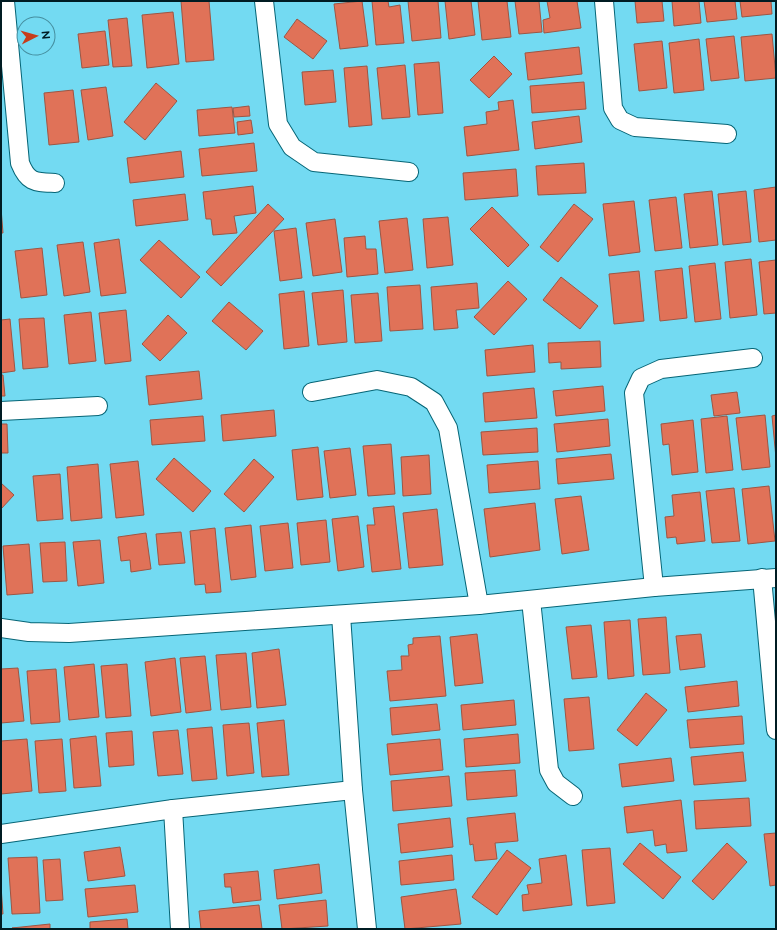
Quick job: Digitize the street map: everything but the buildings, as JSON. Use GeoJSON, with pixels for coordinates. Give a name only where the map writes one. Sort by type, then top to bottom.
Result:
{"type":"FeatureCollection","features":[{"type":"Feature","properties":{"kind":"street"},"geometry":{"type":"LineString","coordinates":[[5,1],[20,162],[27,177],[35,182],[55,183]]}},
{"type":"Feature","properties":{"kind":"street"},"geometry":{"type":"LineString","coordinates":[[264,1],[278,124],[292,146],[314,162],[409,172]]}},
{"type":"Feature","properties":{"kind":"street"},"geometry":{"type":"LineString","coordinates":[[604,1],[613,108],[620,120],[635,127],[727,134]]}},
{"type":"Feature","properties":{"kind":"street"},"geometry":{"type":"LineString","coordinates":[[654,587],[634,393],[641,378],[661,369],[753,358]]}},
{"type":"Feature","properties":{"kind":"street"},"geometry":{"type":"LineString","coordinates":[[312,392],[377,380],[411,387],[434,402],[448,428],[479,605]]}},
{"type":"Feature","properties":{"kind":"street"},"geometry":{"type":"LineString","coordinates":[[1,410],[98,406]]}},
{"type":"Feature","properties":{"kind":"street"},"geometry":{"type":"LineString","coordinates":[[1,628],[29,632],[69,633],[479,605],[654,587],[769,578],[776,730]]}},
{"type":"Feature","properties":{"kind":"street"},"geometry":{"type":"LineString","coordinates":[[531,600],[549,770],[556,783],[574,796]]}},
{"type":"Feature","properties":{"kind":"street"},"geometry":{"type":"LineString","coordinates":[[341,615],[353,790],[367,929]]}},
{"type":"Feature","properties":{"kind":"street"},"geometry":{"type":"LineString","coordinates":[[1,834],[173,809],[353,790]]}},
{"type":"Feature","properties":{"kind":"street"},"geometry":{"type":"LineString","coordinates":[[173,809],[180,929]]}}]}
